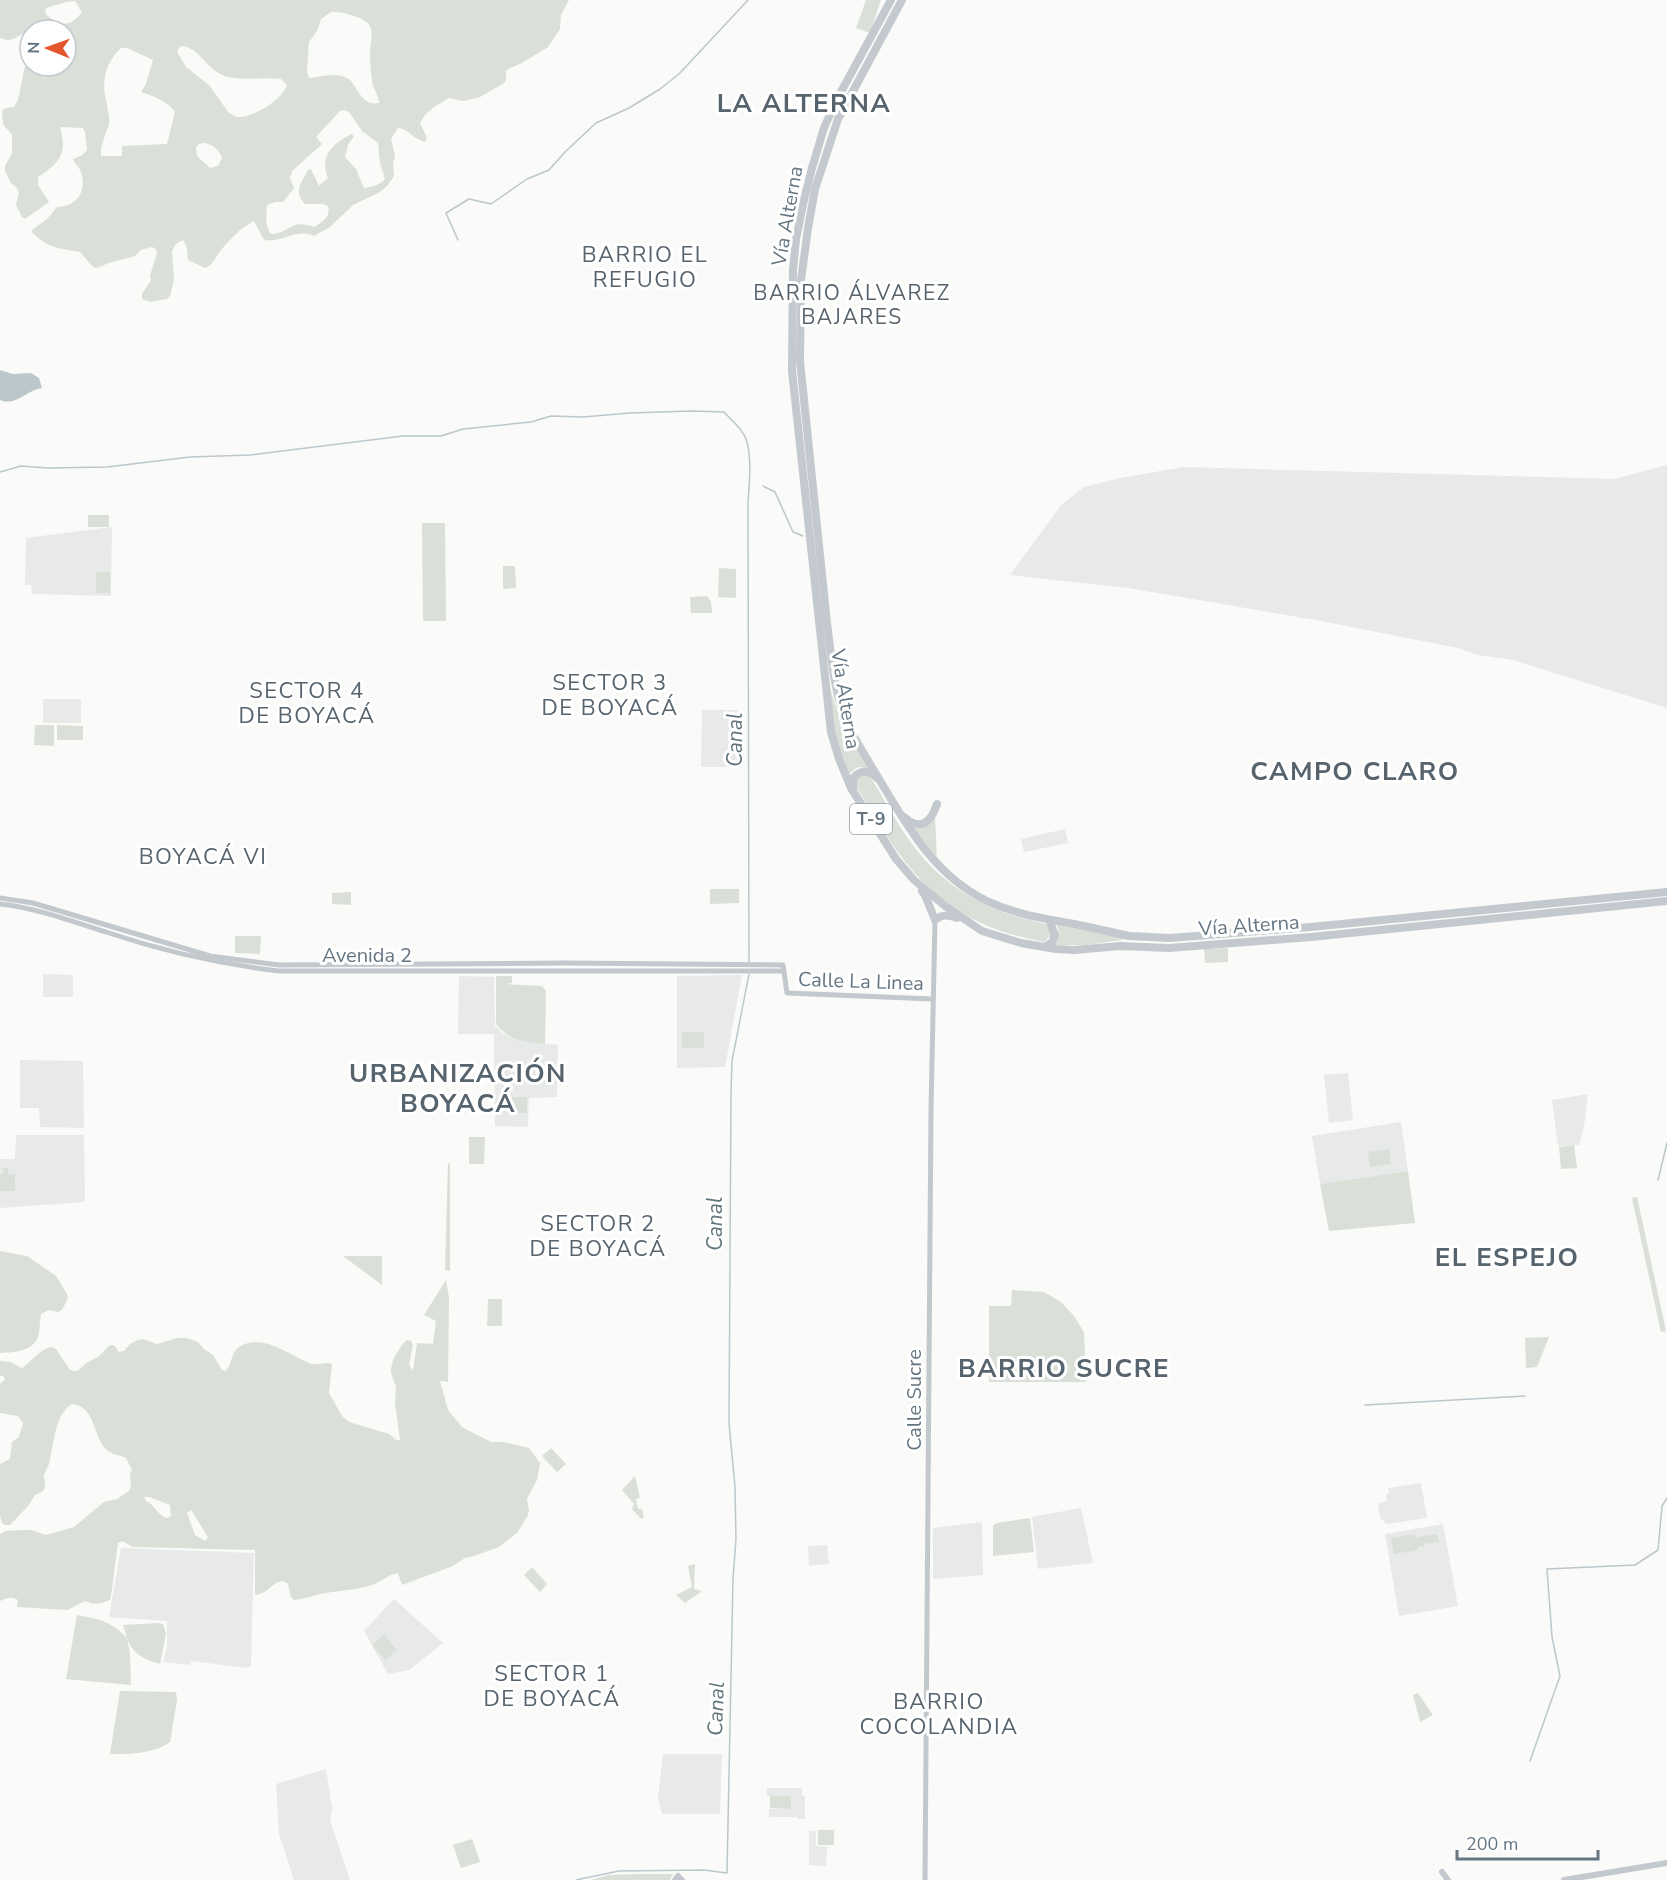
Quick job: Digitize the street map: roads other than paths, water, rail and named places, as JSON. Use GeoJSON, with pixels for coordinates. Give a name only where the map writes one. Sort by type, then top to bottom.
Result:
{"type":"FeatureCollection","features":[{"type":"Feature","properties":{"kind":"highway","name":"Vía Alterna"},"geometry":{"type":"LineString","coordinates":[[891,0],[836,101],[824,128],[812,168],[796,239],[792,290],[792,371],[831,732],[845,776],[896,859],[914,880],[940,902],[982,931],[1021,943],[1074,950],[1112,946],[1182,947],[1311,937],[1667,901]]}},
{"type":"Feature","properties":{"kind":"highway","name":"Vía Alterna"},"geometry":{"type":"LineString","coordinates":[[902,0],[838,119],[819,174],[807,228],[799,301],[800,361],[832,668],[841,708],[850,732],[899,813],[931,858],[964,887],[986,901],[1004,908],[1029,916],[1129,936],[1170,938],[1322,926],[1667,891]]}},
{"type":"Feature","properties":{"kind":"highway","name":"T-9"},"geometry":{"type":"LineString","coordinates":[[856,795],[853,778],[859,772],[871,773],[880,781]]}},
{"type":"Feature","properties":{"kind":"highway"},"geometry":{"type":"LineString","coordinates":[[899,813],[909,821],[923,824],[934,815],[937,804]]}},
{"type":"Feature","properties":{"kind":"highway"},"geometry":{"type":"LineString","coordinates":[[914,880],[925,895],[935,920],[940,916],[948,915],[970,922]]}},
{"type":"Feature","properties":{"kind":"highway"},"geometry":{"type":"LineString","coordinates":[[1045,947],[1052,942],[1055,935],[1049,920]]}},
{"type":"Feature","properties":{"kind":"main road"},"geometry":{"type":"LineString","coordinates":[[1563,1880],[1667,1863]]}},
{"type":"Feature","properties":{"kind":"main road"},"geometry":{"type":"LineString","coordinates":[[1442,1872],[1448,1880]]}},
{"type":"Feature","properties":{"kind":"main road"},"geometry":{"type":"LineString","coordinates":[[675,1880],[678,1876],[682,1880]]}},
{"type":"Feature","properties":{"kind":"street","name":"Avenida 2"},"geometry":{"type":"LineString","coordinates":[[0,898],[33,903],[210,956],[279,965],[743,967]]}},
{"type":"Feature","properties":{"kind":"street","name":"Avenida 2"},"geometry":{"type":"LineString","coordinates":[[0,904],[36,910],[197,958],[279,971],[743,967]]}},
{"type":"Feature","properties":{"kind":"street","name":"Calle Sucre"},"geometry":{"type":"LineString","coordinates":[[925,1880],[935,920]]}},
{"type":"Feature","properties":{"kind":"street","name":"Calle La Linea"},"geometry":{"type":"LineString","coordinates":[[743,967],[784,968],[787,993],[933,999]]}},
{"type":"Feature","properties":{"kind":"waterway"},"geometry":{"type":"LineString","coordinates":[[458,240],[446,213],[469,199],[491,204],[527,179],[549,170],[596,123],[629,108],[679,74],[748,0]]}},
{"type":"Feature","properties":{"kind":"waterway"},"geometry":{"type":"LineString","coordinates":[[0,472],[21,466],[107,467],[190,457],[250,455],[403,436],[441,436],[463,429],[531,422],[551,416],[724,412],[741,430],[745,438],[749,449],[750,465],[748,504],[749,963]]}},
{"type":"Feature","properties":{"kind":"waterway"},"geometry":{"type":"LineString","coordinates":[[763,486],[775,492],[793,532],[803,536]]}},
{"type":"Feature","properties":{"kind":"waterway","name":"Canal"},"geometry":{"type":"LineString","coordinates":[[576,1880],[619,1871],[704,1870],[727,1873],[733,1578],[736,1539],[735,1487],[729,1423],[731,1094],[732,1061],[749,974]]}},
{"type":"Feature","properties":{"kind":"waterway"},"geometry":{"type":"LineString","coordinates":[[1658,1180],[1667,1143]]}},
{"type":"Feature","properties":{"kind":"waterway"},"geometry":{"type":"LineString","coordinates":[[1365,1405],[1525,1396]]}},
{"type":"Feature","properties":{"kind":"waterway"},"geometry":{"type":"LineString","coordinates":[[1530,1761],[1560,1676],[1552,1637],[1547,1569],[1635,1565],[1658,1550],[1662,1506],[1667,1498]]}},
{"type":"Feature","properties":{"kind":"district","name":"LA ALTERNA"},"geometry":{"type":"Point","coordinates":[804,103]}},
{"type":"Feature","properties":{"kind":"district","name":"BARRIO EL REFUGIO"},"geometry":{"type":"Point","coordinates":[645,266]}},
{"type":"Feature","properties":{"kind":"district","name":"BARRIO ÁLVAREZ BAJARES"},"geometry":{"type":"Point","coordinates":[852,305]}},
{"type":"Feature","properties":{"kind":"district","name":"SECTOR 3 DE BOYACÁ"},"geometry":{"type":"Point","coordinates":[610,694]}},
{"type":"Feature","properties":{"kind":"district","name":"SECTOR 4 DE BOYACÁ"},"geometry":{"type":"Point","coordinates":[307,702]}},
{"type":"Feature","properties":{"kind":"district","name":"CAMPO CLARO"},"geometry":{"type":"Point","coordinates":[1355,771]}},
{"type":"Feature","properties":{"kind":"district","name":"BOYACÁ VI"},"geometry":{"type":"Point","coordinates":[203,856]}},
{"type":"Feature","properties":{"kind":"district","name":"URBANIZACIÓN BOYACÁ"},"geometry":{"type":"Point","coordinates":[458,1088]}},
{"type":"Feature","properties":{"kind":"district","name":"SECTOR 2 DE BOYACÁ"},"geometry":{"type":"Point","coordinates":[598,1236]}},
{"type":"Feature","properties":{"kind":"district","name":"EL ESPEJO"},"geometry":{"type":"Point","coordinates":[1507,1257]}},
{"type":"Feature","properties":{"kind":"district","name":"BARRIO SUCRE"},"geometry":{"type":"Point","coordinates":[1064,1368]}},
{"type":"Feature","properties":{"kind":"district","name":"SECTOR 1 DE BOYACÁ"},"geometry":{"type":"Point","coordinates":[552,1686]}},
{"type":"Feature","properties":{"kind":"district","name":"BARRIO COCOLANDIA"},"geometry":{"type":"Point","coordinates":[939,1714]}}]}
